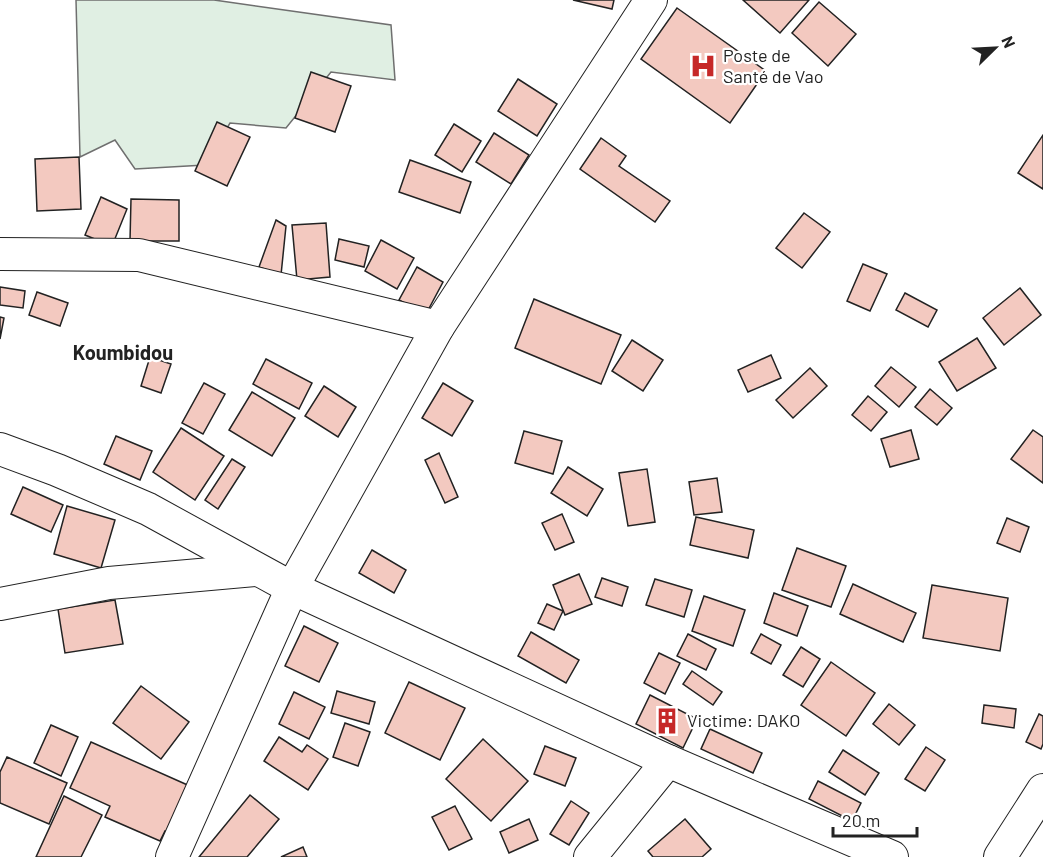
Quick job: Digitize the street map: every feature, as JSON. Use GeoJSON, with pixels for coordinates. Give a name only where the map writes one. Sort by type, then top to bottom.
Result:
{"type":"FeatureCollection","features":[{"type":"Feature","properties":{"kind":"street"},"geometry":{"type":"LineString","coordinates":[[172,857],[292,588],[438,327],[651,0]]}},
{"type":"Feature","properties":{"kind":"street"},"geometry":{"type":"LineString","coordinates":[[0,254],[139,255],[438,327]]}},
{"type":"Feature","properties":{"kind":"street"},"geometry":{"type":"LineString","coordinates":[[0,449],[57,470],[148,509],[292,588],[668,761],[892,857]]}},
{"type":"Feature","properties":{"kind":"street"},"geometry":{"type":"LineString","coordinates":[[0,604],[109,583],[256,570]]}},
{"type":"Feature","properties":{"kind":"street"},"geometry":{"type":"LineString","coordinates":[[590,857],[668,761]]}},
{"type":"Feature","properties":{"kind":"street"},"geometry":{"type":"LineString","coordinates":[[1000,857],[1043,790]]}},
{"type":"Feature","properties":{"kind":"green space"},"geometry":{"type":"Polygon","coordinates":[[[76,0],[214,0],[391,25],[395,80],[331,72],[286,128],[230,123],[205,165],[135,169],[115,140],[80,157],[76,0]]]}},
{"type":"Feature","properties":{"kind":"building"},"geometry":{"type":"Polygon","coordinates":[[[573,0],[614,0],[612,9],[573,0]]]}},
{"type":"Feature","properties":{"kind":"building"},"geometry":{"type":"Polygon","coordinates":[[[743,0],[809,0],[780,33],[743,0]]]}},
{"type":"Feature","properties":{"kind":"building"},"geometry":{"type":"Polygon","coordinates":[[[819,2],[856,34],[828,66],[792,33],[819,2]]]}},
{"type":"Feature","properties":{"kind":"building"},"geometry":{"type":"Polygon","coordinates":[[[677,8],[766,71],[730,123],[641,59],[677,8]]]}},
{"type":"Feature","properties":{"kind":"building"},"geometry":{"type":"Polygon","coordinates":[[[311,72],[351,86],[335,132],[295,118],[311,72]]]}},
{"type":"Feature","properties":{"kind":"building"},"geometry":{"type":"Polygon","coordinates":[[[518,79],[557,104],[537,136],[498,111],[518,79]]]}},
{"type":"Feature","properties":{"kind":"building"},"geometry":{"type":"Polygon","coordinates":[[[217,122],[250,137],[227,186],[195,171],[217,122]]]}},
{"type":"Feature","properties":{"kind":"building"},"geometry":{"type":"Polygon","coordinates":[[[454,124],[481,141],[462,172],[435,155],[454,124]]]}},
{"type":"Feature","properties":{"kind":"building"},"geometry":{"type":"Polygon","coordinates":[[[494,133],[529,155],[511,184],[476,162],[494,133]]]}},
{"type":"Feature","properties":{"kind":"building"},"geometry":{"type":"Polygon","coordinates":[[[1043,135],[1043,189],[1018,173],[1043,135]]]}},
{"type":"Feature","properties":{"kind":"building"},"geometry":{"type":"Polygon","coordinates":[[[601,138],[626,156],[619,166],[670,201],[655,222],[580,169],[601,138]]]}},
{"type":"Feature","properties":{"kind":"building"},"geometry":{"type":"Polygon","coordinates":[[[79,157],[81,209],[37,211],[35,159],[79,157]]]}},
{"type":"Feature","properties":{"kind":"building"},"geometry":{"type":"Polygon","coordinates":[[[410,160],[471,182],[460,213],[399,192],[410,160]]]}},
{"type":"Feature","properties":{"kind":"building"},"geometry":{"type":"Polygon","coordinates":[[[101,197],[127,209],[112,246],[85,235],[101,197]]]}},
{"type":"Feature","properties":{"kind":"building"},"geometry":{"type":"Polygon","coordinates":[[[131,199],[179,200],[179,241],[130,241],[131,199]]]}},
{"type":"Feature","properties":{"kind":"building"},"geometry":{"type":"Polygon","coordinates":[[[804,213],[830,232],[802,268],[776,248],[804,213]]]}},
{"type":"Feature","properties":{"kind":"building"},"geometry":{"type":"Polygon","coordinates":[[[276,220],[286,226],[281,275],[259,267],[276,220]]]}},
{"type":"Feature","properties":{"kind":"building"},"geometry":{"type":"Polygon","coordinates":[[[326,223],[330,277],[297,280],[292,225],[326,223]]]}},
{"type":"Feature","properties":{"kind":"building"},"geometry":{"type":"Polygon","coordinates":[[[339,239],[369,246],[364,267],[335,260],[339,239]]]}},
{"type":"Feature","properties":{"kind":"building"},"geometry":{"type":"Polygon","coordinates":[[[381,240],[414,258],[397,289],[365,271],[381,240]]]}},
{"type":"Feature","properties":{"kind":"building"},"geometry":{"type":"Polygon","coordinates":[[[863,264],[887,274],[870,311],[847,301],[863,264]]]}},
{"type":"Feature","properties":{"kind":"building"},"geometry":{"type":"Polygon","coordinates":[[[417,267],[443,282],[426,314],[399,300],[417,267]]]}},
{"type":"Feature","properties":{"kind":"building"},"geometry":{"type":"Polygon","coordinates":[[[0,287],[25,291],[23,308],[0,305],[0,287]]]}},
{"type":"Feature","properties":{"kind":"building"},"geometry":{"type":"Polygon","coordinates":[[[1020,288],[1041,315],[1004,345],[983,318],[1020,288]]]}},
{"type":"Feature","properties":{"kind":"building"},"geometry":{"type":"Polygon","coordinates":[[[37,292],[68,303],[60,326],[29,315],[37,292]]]}},
{"type":"Feature","properties":{"kind":"building"},"geometry":{"type":"Polygon","coordinates":[[[905,293],[937,310],[928,327],[896,310],[905,293]]]}},
{"type":"Feature","properties":{"kind":"building"},"geometry":{"type":"Polygon","coordinates":[[[534,299],[621,335],[601,384],[515,348],[534,299]]]}},
{"type":"Feature","properties":{"kind":"building"},"geometry":{"type":"Polygon","coordinates":[[[0,317],[4,318],[0,339],[0,317]]]}},
{"type":"Feature","properties":{"kind":"building"},"geometry":{"type":"Polygon","coordinates":[[[977,338],[996,368],[957,391],[939,362],[977,338]]]}},
{"type":"Feature","properties":{"kind":"building"},"geometry":{"type":"Polygon","coordinates":[[[632,340],[663,360],[643,391],[612,371],[632,340]]]}},
{"type":"Feature","properties":{"kind":"building"},"geometry":{"type":"Polygon","coordinates":[[[771,355],[781,378],[748,392],[738,370],[771,355]]]}},
{"type":"Feature","properties":{"kind":"building"},"geometry":{"type":"Polygon","coordinates":[[[150,357],[171,364],[161,393],[141,386],[150,357]]]}},
{"type":"Feature","properties":{"kind":"building"},"geometry":{"type":"Polygon","coordinates":[[[266,359],[312,383],[299,409],[253,384],[266,359]]]}},
{"type":"Feature","properties":{"kind":"building"},"geometry":{"type":"Polygon","coordinates":[[[891,367],[916,387],[899,407],[875,386],[891,367]]]}},
{"type":"Feature","properties":{"kind":"building"},"geometry":{"type":"Polygon","coordinates":[[[810,368],[827,386],[793,418],[776,400],[810,368]]]}},
{"type":"Feature","properties":{"kind":"building"},"geometry":{"type":"Polygon","coordinates":[[[204,383],[225,394],[203,434],[182,423],[204,383]]]}},
{"type":"Feature","properties":{"kind":"building"},"geometry":{"type":"Polygon","coordinates":[[[443,383],[473,401],[452,436],[422,418],[443,383]]]}},
{"type":"Feature","properties":{"kind":"building"},"geometry":{"type":"Polygon","coordinates":[[[324,386],[356,407],[338,437],[305,416],[324,386]]]}},
{"type":"Feature","properties":{"kind":"building"},"geometry":{"type":"Polygon","coordinates":[[[930,389],[952,408],[937,425],[915,407],[930,389]]]}},
{"type":"Feature","properties":{"kind":"building"},"geometry":{"type":"Polygon","coordinates":[[[252,392],[295,418],[272,456],[229,430],[252,392]]]}},
{"type":"Feature","properties":{"kind":"building"},"geometry":{"type":"Polygon","coordinates":[[[868,396],[887,412],[871,431],[852,415],[868,396]]]}},
{"type":"Feature","properties":{"kind":"building"},"geometry":{"type":"Polygon","coordinates":[[[181,428],[224,456],[195,500],[153,472],[181,428]]]}},
{"type":"Feature","properties":{"kind":"building"},"geometry":{"type":"Polygon","coordinates":[[[911,430],[919,459],[890,467],[881,439],[911,430]]]}},
{"type":"Feature","properties":{"kind":"building"},"geometry":{"type":"Polygon","coordinates":[[[1033,430],[1043,437],[1043,483],[1011,459],[1033,430]]]}},
{"type":"Feature","properties":{"kind":"building"},"geometry":{"type":"Polygon","coordinates":[[[524,431],[562,441],[553,474],[515,463],[524,431]]]}},
{"type":"Feature","properties":{"kind":"building"},"geometry":{"type":"Polygon","coordinates":[[[116,436],[152,451],[140,480],[104,464],[116,436]]]}},
{"type":"Feature","properties":{"kind":"building"},"geometry":{"type":"Polygon","coordinates":[[[439,453],[458,497],[445,503],[425,460],[439,453]]]}},
{"type":"Feature","properties":{"kind":"building"},"geometry":{"type":"Polygon","coordinates":[[[232,459],[245,467],[218,509],[205,500],[232,459]]]}},
{"type":"Feature","properties":{"kind":"building"},"geometry":{"type":"Polygon","coordinates":[[[568,467],[603,489],[587,516],[551,493],[568,467]]]}},
{"type":"Feature","properties":{"kind":"building"},"geometry":{"type":"Polygon","coordinates":[[[647,469],[655,522],[628,526],[619,473],[647,469]]]}},
{"type":"Feature","properties":{"kind":"building"},"geometry":{"type":"Polygon","coordinates":[[[717,478],[722,512],[694,515],[689,482],[717,478]]]}},
{"type":"Feature","properties":{"kind":"building"},"geometry":{"type":"Polygon","coordinates":[[[23,487],[63,505],[51,532],[11,514],[23,487]]]}},
{"type":"Feature","properties":{"kind":"building"},"geometry":{"type":"Polygon","coordinates":[[[67,506],[115,520],[101,568],[54,554],[67,506]]]}},
{"type":"Feature","properties":{"kind":"building"},"geometry":{"type":"Polygon","coordinates":[[[562,514],[574,542],[555,550],[542,523],[562,514]]]}},
{"type":"Feature","properties":{"kind":"building"},"geometry":{"type":"Polygon","coordinates":[[[696,517],[754,530],[748,558],[690,545],[696,517]]]}},
{"type":"Feature","properties":{"kind":"building"},"geometry":{"type":"Polygon","coordinates":[[[1007,518],[1029,527],[1020,552],[997,543],[1007,518]]]}},
{"type":"Feature","properties":{"kind":"building"},"geometry":{"type":"Polygon","coordinates":[[[797,548],[846,566],[831,607],[782,590],[797,548]]]}},
{"type":"Feature","properties":{"kind":"building"},"geometry":{"type":"Polygon","coordinates":[[[372,550],[406,570],[394,593],[359,573],[372,550]]]}},
{"type":"Feature","properties":{"kind":"building"},"geometry":{"type":"Polygon","coordinates":[[[579,574],[592,604],[565,615],[553,585],[579,574]]]}},
{"type":"Feature","properties":{"kind":"building"},"geometry":{"type":"Polygon","coordinates":[[[602,578],[628,587],[622,606],[595,597],[602,578]]]}},
{"type":"Feature","properties":{"kind":"building"},"geometry":{"type":"Polygon","coordinates":[[[655,579],[692,590],[684,617],[646,605],[655,579]]]}},
{"type":"Feature","properties":{"kind":"building"},"geometry":{"type":"Polygon","coordinates":[[[853,584],[916,613],[903,642],[840,614],[853,584]]]}},
{"type":"Feature","properties":{"kind":"building"},"geometry":{"type":"Polygon","coordinates":[[[932,585],[1008,598],[1000,651],[923,638],[932,585]]]}},
{"type":"Feature","properties":{"kind":"building"},"geometry":{"type":"Polygon","coordinates":[[[774,593],[808,606],[797,636],[764,623],[774,593]]]}},
{"type":"Feature","properties":{"kind":"building"},"geometry":{"type":"Polygon","coordinates":[[[704,596],[745,610],[733,646],[692,631],[704,596]]]}},
{"type":"Feature","properties":{"kind":"building"},"geometry":{"type":"Polygon","coordinates":[[[115,600],[123,644],[65,653],[58,609],[115,600]]]}},
{"type":"Feature","properties":{"kind":"building"},"geometry":{"type":"Polygon","coordinates":[[[547,604],[563,611],[554,630],[538,623],[547,604]]]}},
{"type":"Feature","properties":{"kind":"building"},"geometry":{"type":"Polygon","coordinates":[[[304,626],[338,643],[319,682],[285,666],[304,626]]]}},
{"type":"Feature","properties":{"kind":"building"},"geometry":{"type":"Polygon","coordinates":[[[531,632],[579,660],[566,683],[518,656],[531,632]]]}},
{"type":"Feature","properties":{"kind":"building"},"geometry":{"type":"Polygon","coordinates":[[[688,634],[716,649],[706,670],[677,656],[688,634]]]}},
{"type":"Feature","properties":{"kind":"building"},"geometry":{"type":"Polygon","coordinates":[[[761,634],[781,645],[771,664],[751,653],[761,634]]]}},
{"type":"Feature","properties":{"kind":"building"},"geometry":{"type":"Polygon","coordinates":[[[801,647],[820,659],[803,687],[783,675],[801,647]]]}},
{"type":"Feature","properties":{"kind":"building"},"geometry":{"type":"Polygon","coordinates":[[[659,653],[680,663],[665,694],[644,683],[659,653]]]}},
{"type":"Feature","properties":{"kind":"building"},"geometry":{"type":"Polygon","coordinates":[[[831,662],[875,693],[846,736],[801,705],[831,662]]]}},
{"type":"Feature","properties":{"kind":"building"},"geometry":{"type":"Polygon","coordinates":[[[692,671],[722,692],[713,705],[683,684],[692,671]]]}},
{"type":"Feature","properties":{"kind":"building"},"geometry":{"type":"Polygon","coordinates":[[[409,682],[465,708],[440,760],[385,733],[409,682]]]}},
{"type":"Feature","properties":{"kind":"building"},"geometry":{"type":"Polygon","coordinates":[[[141,686],[189,722],[161,759],[113,723],[141,686]]]}},
{"type":"Feature","properties":{"kind":"building"},"geometry":{"type":"Polygon","coordinates":[[[337,691],[375,702],[369,724],[331,713],[337,691]]]}},
{"type":"Feature","properties":{"kind":"building"},"geometry":{"type":"Polygon","coordinates":[[[294,692],[325,707],[309,739],[279,724],[294,692]]]}},
{"type":"Feature","properties":{"kind":"building","name":"Victime: DAKO"},"geometry":{"type":"Polygon","coordinates":[[[650,695],[697,719],[683,748],[636,724],[650,695]]]}},
{"type":"Feature","properties":{"kind":"building"},"geometry":{"type":"Polygon","coordinates":[[[889,704],[915,725],[899,745],[873,724],[889,704]]]}},
{"type":"Feature","properties":{"kind":"building"},"geometry":{"type":"Polygon","coordinates":[[[984,705],[1016,709],[1014,728],[982,723],[984,705]]]}},
{"type":"Feature","properties":{"kind":"building"},"geometry":{"type":"Polygon","coordinates":[[[1039,714],[1043,716],[1041,749],[1026,742],[1039,714]]]}},
{"type":"Feature","properties":{"kind":"building"},"geometry":{"type":"Polygon","coordinates":[[[345,723],[370,732],[358,766],[333,757],[345,723]]]}},
{"type":"Feature","properties":{"kind":"building"},"geometry":{"type":"Polygon","coordinates":[[[51,725],[78,737],[61,776],[34,763],[51,725]]]}},
{"type":"Feature","properties":{"kind":"building"},"geometry":{"type":"Polygon","coordinates":[[[710,729],[762,753],[753,773],[701,749],[710,729]]]}},
{"type":"Feature","properties":{"kind":"building"},"geometry":{"type":"Polygon","coordinates":[[[279,737],[302,752],[307,745],[328,759],[308,790],[264,761],[279,737]]]}},
{"type":"Feature","properties":{"kind":"building"},"geometry":{"type":"Polygon","coordinates":[[[483,739],[528,781],[491,821],[446,779],[483,739]]]}},
{"type":"Feature","properties":{"kind":"building"},"geometry":{"type":"Polygon","coordinates":[[[91,742],[192,787],[172,834],[165,831],[160,841],[105,817],[110,806],[70,788],[91,742]]]}},
{"type":"Feature","properties":{"kind":"building"},"geometry":{"type":"Polygon","coordinates":[[[545,746],[576,758],[565,786],[534,774],[545,746]]]}},
{"type":"Feature","properties":{"kind":"building"},"geometry":{"type":"Polygon","coordinates":[[[926,747],[945,760],[925,791],[905,779],[926,747]]]}},
{"type":"Feature","properties":{"kind":"building"},"geometry":{"type":"Polygon","coordinates":[[[843,750],[879,773],[865,795],[829,772],[843,750]]]}},
{"type":"Feature","properties":{"kind":"building"},"geometry":{"type":"Polygon","coordinates":[[[7,757],[67,783],[49,824],[0,803],[0,772],[7,757]]]}},
{"type":"Feature","properties":{"kind":"building"},"geometry":{"type":"Polygon","coordinates":[[[818,781],[861,803],[852,821],[809,799],[818,781]]]}},
{"type":"Feature","properties":{"kind":"building"},"geometry":{"type":"Polygon","coordinates":[[[250,795],[279,819],[247,857],[199,857],[250,795]]]}},
{"type":"Feature","properties":{"kind":"building"},"geometry":{"type":"Polygon","coordinates":[[[64,796],[102,815],[81,857],[36,857],[64,796]]]}},
{"type":"Feature","properties":{"kind":"building"},"geometry":{"type":"Polygon","coordinates":[[[571,801],[589,813],[569,845],[550,834],[571,801]]]}},
{"type":"Feature","properties":{"kind":"building"},"geometry":{"type":"Polygon","coordinates":[[[455,806],[472,839],[449,850],[432,817],[455,806]]]}},
{"type":"Feature","properties":{"kind":"building"},"geometry":{"type":"Polygon","coordinates":[[[529,819],[538,840],[509,853],[500,832],[529,819]]]}},
{"type":"Feature","properties":{"kind":"building"},"geometry":{"type":"Polygon","coordinates":[[[685,819],[711,849],[702,857],[653,857],[648,851],[685,819]]]}},
{"type":"Feature","properties":{"kind":"building"},"geometry":{"type":"Polygon","coordinates":[[[303,847],[307,857],[281,857],[303,847]]]}},
{"type":"Feature","properties":{"kind":"place","name":"Poste de Santé de Vao"},"geometry":{"type":"Point","coordinates":[703,66]}},
{"type":"Feature","properties":{"kind":"place","name":"Victime: DAKO"},"geometry":{"type":"Point","coordinates":[667,721]}},
{"type":"Feature","properties":{"kind":"district","name":"Koumbidou"},"geometry":{"type":"Point","coordinates":[123,353]}}]}
